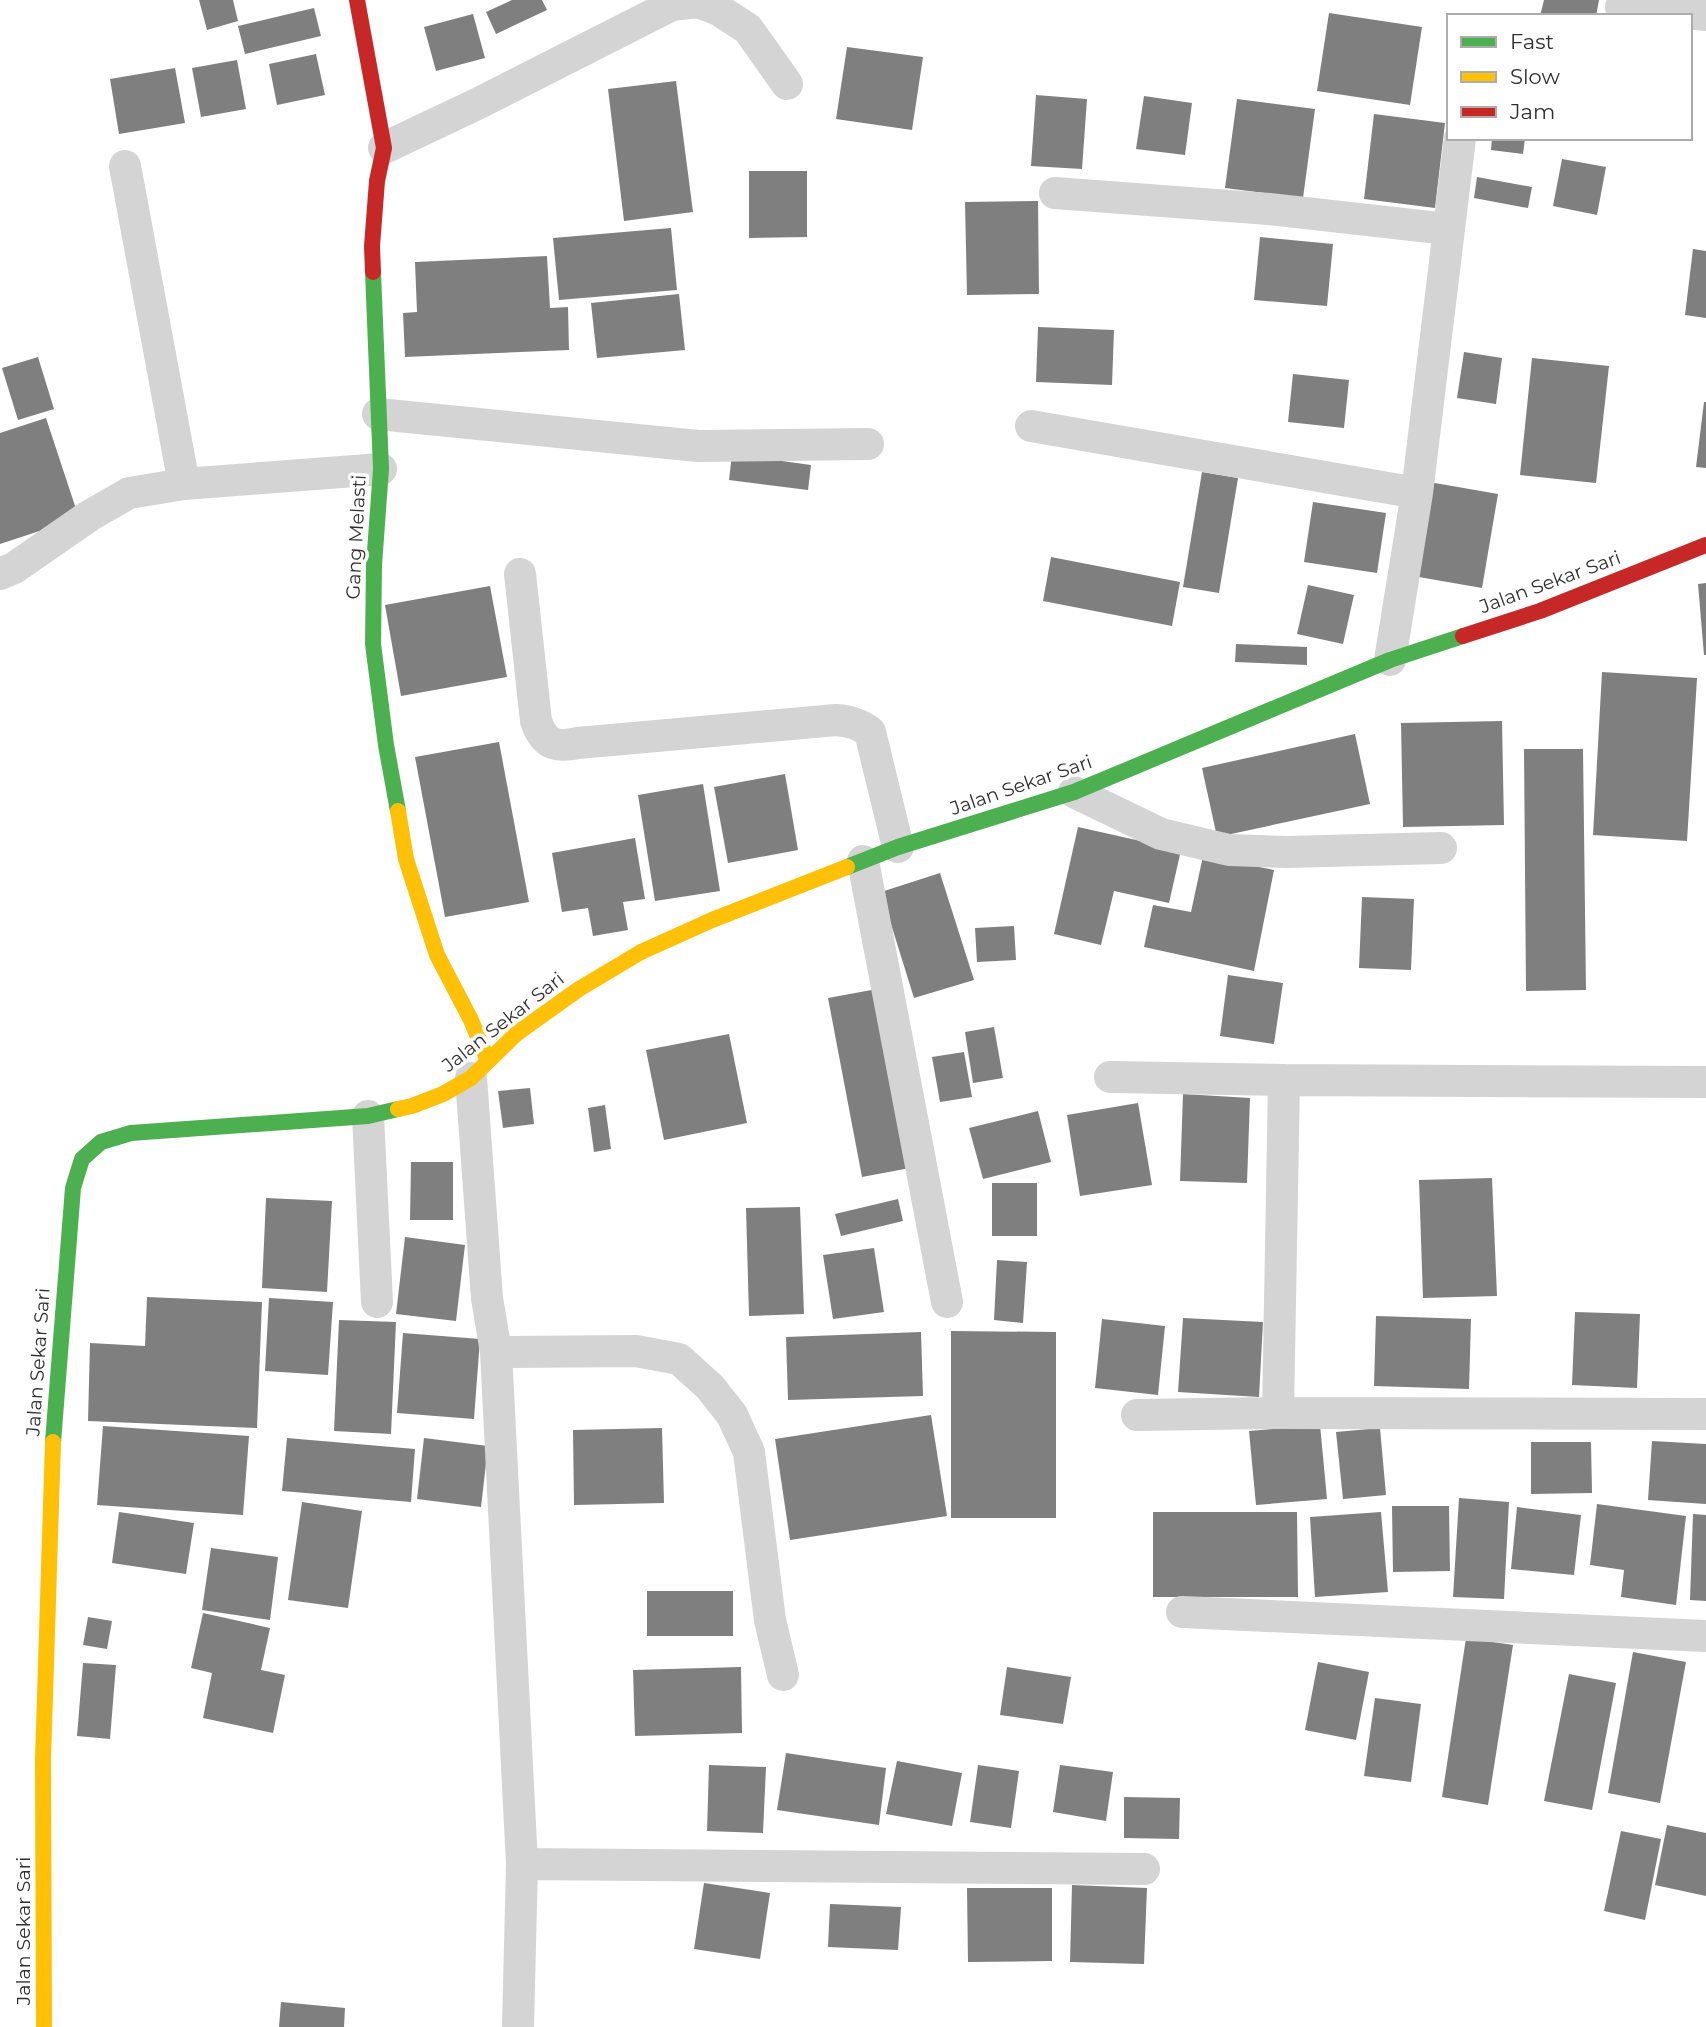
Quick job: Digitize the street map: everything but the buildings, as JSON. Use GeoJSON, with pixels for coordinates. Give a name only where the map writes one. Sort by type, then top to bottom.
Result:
{"type":"FeatureCollection","features":[{"type":"Feature","properties":{"kind":"street","name":"Gang Melasti"},"geometry":{"type":"LineString","coordinates":[[358,0],[383,148],[377,181],[372,246],[381,469],[374,565],[373,644],[405,859],[437,955],[471,1020],[480,1070]]}},
{"type":"Feature","properties":{"kind":"street"},"geometry":{"type":"LineString","coordinates":[[383,148],[477,104],[672,5],[698,2],[719,10],[748,29],[787,84]]}},
{"type":"Feature","properties":{"kind":"street"},"geometry":{"type":"LineString","coordinates":[[1620,7],[1706,15]]}},
{"type":"Feature","properties":{"kind":"street"},"geometry":{"type":"LineString","coordinates":[[1390,660],[1417,493],[1460,140]]}},
{"type":"Feature","properties":{"kind":"street"},"geometry":{"type":"LineString","coordinates":[[125,166],[184,484]]}},
{"type":"Feature","properties":{"kind":"street"},"geometry":{"type":"LineString","coordinates":[[1055,193],[1269,209],[1448,229]]}},
{"type":"Feature","properties":{"kind":"street"},"geometry":{"type":"LineString","coordinates":[[378,414],[698,446],[868,444]]}},
{"type":"Feature","properties":{"kind":"street"},"geometry":{"type":"LineString","coordinates":[[1031,426],[1417,493]]}},
{"type":"Feature","properties":{"kind":"street"},"geometry":{"type":"LineString","coordinates":[[0,574],[14,568],[89,516],[129,493],[184,484],[381,469]]}},
{"type":"Feature","properties":{"kind":"street","name":"Jalan Sekar Sari"},"geometry":{"type":"LineString","coordinates":[[44,2027],[43,1759],[52,1452],[73,1188],[82,1160],[101,1142],[131,1133],[368,1116],[443,1094],[480,1070],[516,1034],[579,989],[641,952],[712,920],[898,847],[1074,792],[1390,660],[1540,611],[1706,545]]}},
{"type":"Feature","properties":{"kind":"street"},"geometry":{"type":"LineString","coordinates":[[520,574],[536,721],[540,732],[549,741],[562,746],[848,721],[870,732],[898,847]]}},
{"type":"Feature","properties":{"kind":"street"},"geometry":{"type":"LineString","coordinates":[[1074,792],[1161,834],[1229,850],[1287,852],[1441,848]]}},
{"type":"Feature","properties":{"kind":"street"},"geometry":{"type":"LineString","coordinates":[[863,861],[947,1302]]}},
{"type":"Feature","properties":{"kind":"street"},"geometry":{"type":"LineString","coordinates":[[480,1070],[487,1298],[495,1352],[522,1864],[518,2027]]}},
{"type":"Feature","properties":{"kind":"street"},"geometry":{"type":"LineString","coordinates":[[1110,1077],[1706,1082]]}},
{"type":"Feature","properties":{"kind":"street"},"geometry":{"type":"LineString","coordinates":[[1278,1413],[1284,1080]]}},
{"type":"Feature","properties":{"kind":"street"},"geometry":{"type":"LineString","coordinates":[[368,1116],[377,1302]]}},
{"type":"Feature","properties":{"kind":"street"},"geometry":{"type":"LineString","coordinates":[[495,1352],[636,1351],[679,1359],[710,1387],[732,1415],[749,1452],[770,1619],[783,1675]]}},
{"type":"Feature","properties":{"kind":"street"},"geometry":{"type":"LineString","coordinates":[[1137,1415],[1706,1414]]}},
{"type":"Feature","properties":{"kind":"street"},"geometry":{"type":"LineString","coordinates":[[1182,1612],[1706,1636]]}},
{"type":"Feature","properties":{"kind":"street"},"geometry":{"type":"LineString","coordinates":[[522,1864],[1144,1870]]}},
{"type":"Feature","properties":{"kind":"traffic: fast"},"geometry":{"type":"LineString","coordinates":[[373,272],[381,469],[374,565],[373,644],[398,811]]}},
{"type":"Feature","properties":{"kind":"traffic: fast"},"geometry":{"type":"LineString","coordinates":[[847,867],[898,847],[1074,792],[1390,660],[1463,636]]}},
{"type":"Feature","properties":{"kind":"traffic: fast"},"geometry":{"type":"LineString","coordinates":[[53,1442],[73,1188],[82,1159],[101,1142],[131,1133],[368,1116],[398,1109]]}},
{"type":"Feature","properties":{"kind":"traffic: slow"},"geometry":{"type":"LineString","coordinates":[[398,811],[406,859],[437,955],[471,1020],[488,1061]]}},
{"type":"Feature","properties":{"kind":"traffic: slow"},"geometry":{"type":"LineString","coordinates":[[398,1109],[443,1094],[471,1078],[516,1034],[579,989],[641,952],[712,920],[847,867]]}},
{"type":"Feature","properties":{"kind":"traffic: slow"},"geometry":{"type":"LineString","coordinates":[[44,2027],[43,1759],[53,1442]]}},
{"type":"Feature","properties":{"kind":"traffic: jam"},"geometry":{"type":"LineString","coordinates":[[357,0],[384,148],[377,181],[372,246],[373,272]]}},
{"type":"Feature","properties":{"kind":"traffic: jam"},"geometry":{"type":"LineString","coordinates":[[1463,636],[1540,611],[1706,545]]}}]}
